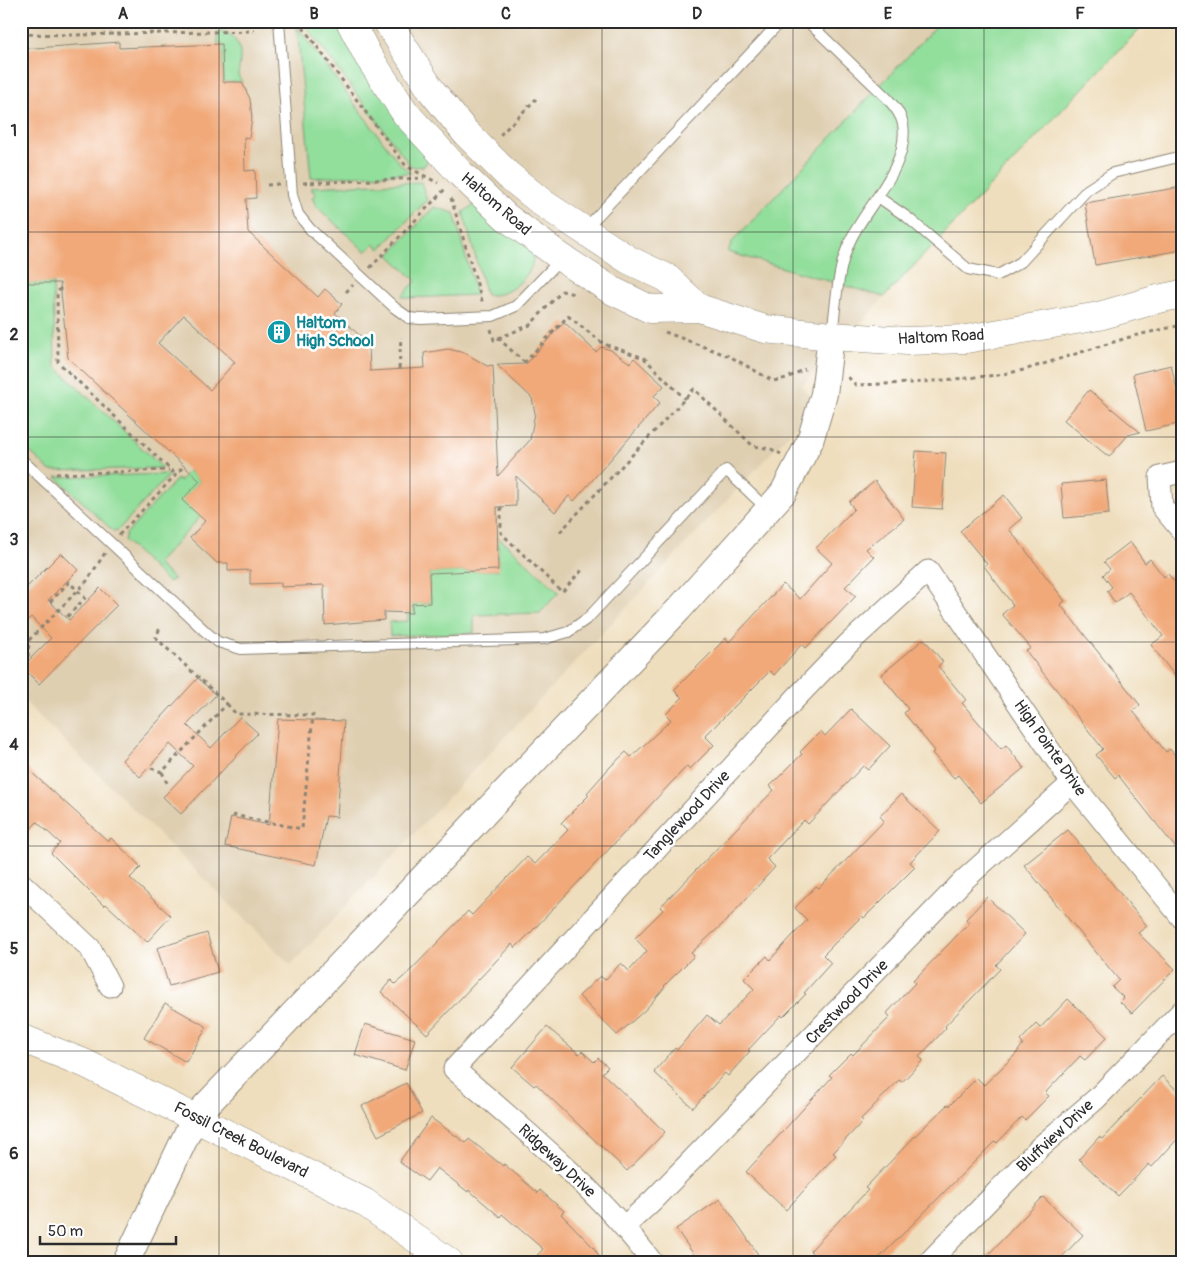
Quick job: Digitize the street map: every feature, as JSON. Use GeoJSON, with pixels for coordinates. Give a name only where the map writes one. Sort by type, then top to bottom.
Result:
{"type":"FeatureCollection","features":[{"type":"Feature","properties":{"kind":"main road","name":"Haltom Road"},"geometry":{"type":"LineString","coordinates":[[350,21],[368,56],[406,114],[435,147],[506,217],[562,258],[611,290],[650,309],[699,308],[765,329],[907,341],[966,339],[1099,316],[1158,298],[1182,294]]}},
{"type":"Feature","properties":{"kind":"main road","name":"Haltom Road"},"geometry":{"type":"LineString","coordinates":[[387,21],[431,90],[466,133],[508,175],[537,198],[629,260],[667,278],[699,308]]}},
{"type":"Feature","properties":{"kind":"main road"},"geometry":{"type":"LineString","coordinates":[[562,258],[585,230]]}},
{"type":"Feature","properties":{"kind":"main road","name":"Fossil Creek Boulevard"},"geometry":{"type":"LineString","coordinates":[[21,1038],[84,1063],[364,1202],[449,1262]]}},
{"type":"Feature","properties":{"kind":"street"},"geometry":{"type":"LineString","coordinates":[[126,1262],[195,1117],[679,609],[783,493],[810,442],[824,394],[832,336]]}},
{"type":"Feature","properties":{"kind":"street"},"geometry":{"type":"LineString","coordinates":[[1182,472],[1160,477],[1162,507],[1182,531]]}},
{"type":"Feature","properties":{"kind":"street","name":"High Pointe Drive"},"geometry":{"type":"LineString","coordinates":[[928,571],[1072,783],[1182,918]]}},
{"type":"Feature","properties":{"kind":"street","name":"Tanglewood Drive"},"geometry":{"type":"LineString","coordinates":[[454,1069],[795,699],[848,644],[928,571]]}},
{"type":"Feature","properties":{"kind":"street","name":"Crestwood Drive"},"geometry":{"type":"LineString","coordinates":[[625,1226],[652,1201],[865,984],[964,880],[1072,783]]}},
{"type":"Feature","properties":{"kind":"street"},"geometry":{"type":"LineString","coordinates":[[21,884],[90,948],[110,986]]}},
{"type":"Feature","properties":{"kind":"street","name":"Bluffview Drive"},"geometry":{"type":"LineString","coordinates":[[929,1262],[1040,1147],[1096,1099],[1182,1011]]}},
{"type":"Feature","properties":{"kind":"street","name":"Ridgeway Drive"},"geometry":{"type":"LineString","coordinates":[[454,1069],[546,1149],[625,1226],[652,1262]]}},
{"type":"Feature","properties":{"kind":"lane"},"geometry":{"type":"LineString","coordinates":[[279,21],[292,183],[298,214],[310,229],[395,308],[409,318],[487,316],[516,306],[562,258]]}},
{"type":"Feature","properties":{"kind":"lane"},"geometry":{"type":"LineString","coordinates":[[585,230],[781,21]]}},
{"type":"Feature","properties":{"kind":"lane"},"geometry":{"type":"LineString","coordinates":[[807,21],[874,84],[898,110],[903,124],[900,154],[878,197],[850,241],[838,287],[832,336]]}},
{"type":"Feature","properties":{"kind":"lane"},"geometry":{"type":"LineString","coordinates":[[878,197],[907,217],[968,269],[998,275],[1021,262],[1087,190],[1113,173],[1182,156]]}},
{"type":"Feature","properties":{"kind":"lane"},"geometry":{"type":"LineString","coordinates":[[21,459],[206,632],[218,642],[241,649],[544,639],[568,632],[588,618],[726,470],[768,509]]}},
{"type":"Feature","properties":{"kind":"path"},"geometry":{"type":"LineString","coordinates":[[298,21],[406,166],[425,178],[447,187],[458,213],[494,340],[530,326],[562,291],[576,296]]}},
{"type":"Feature","properties":{"kind":"path"},"geometry":{"type":"LineString","coordinates":[[21,34],[73,35],[254,31]]}},
{"type":"Feature","properties":{"kind":"path"},"geometry":{"type":"LineString","coordinates":[[493,142],[536,99]]}},
{"type":"Feature","properties":{"kind":"path"},"geometry":{"type":"LineString","coordinates":[[267,185],[425,178]]}},
{"type":"Feature","properties":{"kind":"path"},"geometry":{"type":"LineString","coordinates":[[346,292],[447,187]]}},
{"type":"Feature","properties":{"kind":"path"},"geometry":{"type":"LineString","coordinates":[[61,288],[57,292],[58,362],[176,475]]}},
{"type":"Feature","properties":{"kind":"path"},"geometry":{"type":"LineString","coordinates":[[498,338],[525,363],[568,316],[604,344],[644,358],[685,399]]}},
{"type":"Feature","properties":{"kind":"path"},"geometry":{"type":"LineString","coordinates":[[868,384],[912,383],[998,375],[1024,370],[1125,338],[1182,325]]}},
{"type":"Feature","properties":{"kind":"path"},"geometry":{"type":"LineString","coordinates":[[660,330],[731,357],[773,381],[787,378],[803,368]]}},
{"type":"Feature","properties":{"kind":"path"},"geometry":{"type":"LineString","coordinates":[[399,369],[401,337]]}},
{"type":"Feature","properties":{"kind":"path"},"geometry":{"type":"LineString","coordinates":[[560,532],[694,390],[753,446],[770,449],[798,464]]}},
{"type":"Feature","properties":{"kind":"path"},"geometry":{"type":"LineString","coordinates":[[21,641],[29,640],[87,581],[111,543],[184,466]]}},
{"type":"Feature","properties":{"kind":"path"},"geometry":{"type":"LineString","coordinates":[[38,474],[170,470]]}},
{"type":"Feature","properties":{"kind":"path"},"geometry":{"type":"LineString","coordinates":[[501,507],[501,533],[562,592],[582,570]]}},
{"type":"Feature","properties":{"kind":"path"},"geometry":{"type":"LineString","coordinates":[[50,602],[69,582],[78,590],[85,598],[66,618]]}},
{"type":"Feature","properties":{"kind":"path"},"geometry":{"type":"LineString","coordinates":[[160,628],[156,637],[158,640],[236,714],[313,715],[302,829],[233,815]]}},
{"type":"Feature","properties":{"kind":"path"},"geometry":{"type":"LineString","coordinates":[[28,657],[29,640]]}},
{"type":"Feature","properties":{"kind":"path"},"geometry":{"type":"LineString","coordinates":[[162,772],[226,704]]}},
{"type":"Feature","properties":{"kind":"path"},"geometry":{"type":"LineString","coordinates":[[151,768],[162,772],[168,785]]}},
{"type":"Feature","properties":{"kind":"shaded area"},"geometry":{"type":"Polygon","coordinates":[[[21,21],[1146,21],[801,386],[818,403],[291,965],[21,698],[21,21]]]}},
{"type":"Feature","properties":{"kind":"green space"},"geometry":{"type":"Polygon","coordinates":[[[302,21],[339,21],[431,156],[424,166],[415,167],[410,165],[302,21]]]}},
{"type":"Feature","properties":{"kind":"green space"},"geometry":{"type":"Polygon","coordinates":[[[941,21],[1147,21],[884,297],[728,252],[732,242],[941,21]]]}},
{"type":"Feature","properties":{"kind":"green space"},"geometry":{"type":"Polygon","coordinates":[[[297,27],[400,164],[411,173],[311,178],[297,27]]]}},
{"type":"Feature","properties":{"kind":"green space"},"geometry":{"type":"Polygon","coordinates":[[[224,32],[235,40],[240,50],[238,75],[242,82],[223,82],[222,44],[218,44],[217,33],[224,32]]]}},
{"type":"Feature","properties":{"kind":"green space"},"geometry":{"type":"Polygon","coordinates":[[[421,182],[427,200],[380,249],[374,244],[366,252],[316,206],[312,197],[315,196],[316,192],[312,191],[312,187],[421,182]]]}},
{"type":"Feature","properties":{"kind":"green space"},"geometry":{"type":"Polygon","coordinates":[[[477,203],[532,250],[533,263],[526,276],[515,287],[501,294],[486,295],[463,212],[477,203]]]}},
{"type":"Feature","properties":{"kind":"green space"},"geometry":{"type":"Polygon","coordinates":[[[434,207],[454,213],[476,295],[408,298],[402,296],[416,281],[389,255],[434,207]]]}},
{"type":"Feature","properties":{"kind":"green space"},"geometry":{"type":"Polygon","coordinates":[[[21,283],[53,283],[55,366],[163,468],[50,471],[21,443],[21,283]]]}},
{"type":"Feature","properties":{"kind":"green space"},"geometry":{"type":"Polygon","coordinates":[[[189,471],[200,481],[183,500],[201,516],[157,564],[174,579],[168,582],[124,540],[126,534],[177,479],[179,481],[189,471]]]}},
{"type":"Feature","properties":{"kind":"green space"},"geometry":{"type":"Polygon","coordinates":[[[170,474],[118,530],[113,531],[56,477],[170,474]]]}},
{"type":"Feature","properties":{"kind":"green space"},"geometry":{"type":"Polygon","coordinates":[[[498,537],[559,592],[540,613],[474,615],[474,633],[390,636],[389,622],[408,621],[408,613],[412,612],[412,604],[430,603],[429,573],[498,570],[498,537]]]}},
{"type":"Feature","properties":{"kind":"building","name":"Haltom High School"},"geometry":{"type":"Polygon","coordinates":[[[119,42],[119,48],[222,44],[223,82],[242,82],[250,99],[252,118],[249,138],[244,137],[245,171],[255,170],[256,198],[246,199],[248,232],[318,297],[325,289],[342,304],[335,313],[369,344],[370,371],[425,368],[424,353],[448,349],[465,353],[487,366],[493,365],[498,476],[530,440],[535,413],[532,398],[497,365],[526,364],[564,322],[596,352],[601,347],[611,350],[630,363],[634,358],[664,386],[654,396],[660,403],[574,501],[569,496],[555,512],[516,476],[516,506],[497,507],[498,570],[429,573],[430,603],[412,604],[412,613],[384,612],[384,620],[325,625],[324,585],[281,587],[281,583],[250,584],[250,570],[228,571],[228,563],[217,563],[190,538],[205,521],[182,500],[200,481],[68,358],[60,283],[21,283],[21,49],[119,42]],[[184,315],[158,343],[210,390],[235,362],[184,315]]]}},
{"type":"Feature","properties":{"kind":"building"},"geometry":{"type":"Polygon","coordinates":[[[1182,187],[1182,250],[1095,265],[1085,203],[1182,187]]]}},
{"type":"Feature","properties":{"kind":"building"},"geometry":{"type":"Polygon","coordinates":[[[1171,365],[1182,412],[1182,423],[1146,431],[1133,374],[1171,365]]]}},
{"type":"Feature","properties":{"kind":"building"},"geometry":{"type":"Polygon","coordinates":[[[1089,390],[1140,432],[1128,435],[1109,457],[1064,420],[1089,390]]]}},
{"type":"Feature","properties":{"kind":"building"},"geometry":{"type":"Polygon","coordinates":[[[916,451],[946,453],[942,509],[912,507],[916,451]]]}},
{"type":"Feature","properties":{"kind":"building"},"geometry":{"type":"Polygon","coordinates":[[[1106,480],[1109,514],[1064,518],[1061,484],[1106,480]]]}},
{"type":"Feature","properties":{"kind":"building"},"geometry":{"type":"Polygon","coordinates":[[[875,481],[904,519],[866,549],[874,557],[845,587],[856,596],[806,648],[802,644],[774,675],[770,671],[705,736],[714,745],[690,769],[687,766],[536,927],[515,948],[512,944],[427,1034],[381,992],[391,980],[395,984],[408,973],[468,911],[472,915],[527,857],[535,864],[568,830],[561,823],[589,795],[587,793],[610,767],[626,752],[631,757],[671,720],[666,714],[682,698],[674,690],[726,638],[729,642],[783,584],[800,599],[832,563],[816,548],[854,509],[849,502],[875,481]]]}},
{"type":"Feature","properties":{"kind":"building"},"geometry":{"type":"Polygon","coordinates":[[[1004,495],[1022,518],[1009,529],[1065,601],[1060,604],[1140,705],[1133,711],[1166,752],[1170,749],[1182,764],[1182,856],[1118,775],[1115,778],[1096,755],[1103,749],[1026,651],[1031,648],[1002,614],[1013,605],[984,566],[987,564],[960,531],[1004,495]]]}},
{"type":"Feature","properties":{"kind":"building"},"geometry":{"type":"Polygon","coordinates":[[[1130,542],[1145,563],[1150,559],[1164,577],[1168,574],[1182,591],[1182,685],[1151,645],[1163,636],[1129,592],[1115,603],[1107,591],[1112,587],[1103,575],[1110,569],[1104,562],[1130,542]]]}},
{"type":"Feature","properties":{"kind":"building"},"geometry":{"type":"Polygon","coordinates":[[[61,553],[78,570],[48,600],[69,620],[100,588],[117,605],[39,684],[22,667],[51,638],[31,617],[21,627],[21,593],[61,553]]]}},
{"type":"Feature","properties":{"kind":"building"},"geometry":{"type":"Polygon","coordinates":[[[924,639],[943,662],[938,666],[966,700],[962,703],[1001,749],[1006,745],[1024,768],[981,803],[958,775],[954,778],[932,753],[935,751],[904,713],[908,709],[881,675],[924,639]]]}},
{"type":"Feature","properties":{"kind":"building"},"geometry":{"type":"Polygon","coordinates":[[[198,678],[216,695],[187,725],[211,748],[240,717],[258,733],[181,814],[163,797],[193,766],[170,744],[140,777],[122,760],[198,678]]]}},
{"type":"Feature","properties":{"kind":"building"},"geometry":{"type":"Polygon","coordinates":[[[851,709],[890,746],[868,770],[863,766],[808,824],[804,820],[767,859],[775,867],[726,921],[691,953],[694,956],[664,986],[645,1010],[617,1035],[579,996],[600,976],[605,980],[621,963],[629,971],[647,951],[635,938],[663,910],[660,907],[774,790],[770,786],[802,754],[800,752],[821,731],[825,736],[851,709]]]}},
{"type":"Feature","properties":{"kind":"building"},"geometry":{"type":"Polygon","coordinates":[[[278,719],[344,721],[337,817],[326,816],[316,865],[225,846],[231,817],[269,825],[278,719]]]}},
{"type":"Feature","properties":{"kind":"building"},"geometry":{"type":"Polygon","coordinates":[[[21,763],[108,841],[111,838],[141,867],[130,878],[171,916],[147,942],[106,904],[104,906],[51,853],[60,843],[37,822],[21,840],[21,763]]]}},
{"type":"Feature","properties":{"kind":"building"},"geometry":{"type":"Polygon","coordinates":[[[901,794],[940,831],[910,862],[915,867],[864,918],[862,916],[823,955],[831,963],[804,993],[806,994],[783,1017],[781,1015],[748,1050],[750,1051],[728,1076],[725,1073],[693,1108],[654,1072],[675,1048],[677,1050],[707,1015],[719,1025],[754,989],[744,979],[767,956],[770,960],[807,920],[795,908],[816,886],[819,888],[884,821],[880,816],[901,794]]]}},
{"type":"Feature","properties":{"kind":"building"},"geometry":{"type":"Polygon","coordinates":[[[1068,830],[1147,926],[1138,933],[1175,969],[1132,1013],[1120,1002],[1124,998],[1112,987],[1119,980],[1024,865],[1068,830]]]}},
{"type":"Feature","properties":{"kind":"building"},"geometry":{"type":"Polygon","coordinates":[[[987,897],[1025,934],[996,965],[1000,969],[945,1026],[946,1028],[919,1057],[923,1060],[902,1082],[899,1080],[861,1119],[863,1121],[833,1153],[836,1155],[786,1210],[746,1172],[832,1077],[829,1075],[851,1053],[853,1055],[890,1017],[887,1013],[915,983],[913,981],[969,923],[966,919],[987,897]]]}},
{"type":"Feature","properties":{"kind":"building"},"geometry":{"type":"Polygon","coordinates":[[[207,933],[218,972],[169,986],[157,948],[207,933]]]}},
{"type":"Feature","properties":{"kind":"building"},"geometry":{"type":"Polygon","coordinates":[[[1068,999],[1107,1037],[1085,1060],[1080,1056],[1045,1093],[1049,1096],[1025,1120],[1022,1117],[997,1143],[995,1141],[875,1262],[821,1262],[810,1251],[868,1190],[865,1188],[919,1132],[977,1078],[984,1085],[1016,1054],[1023,1044],[1020,1041],[1036,1024],[1040,1028],[1068,999]]]}},
{"type":"Feature","properties":{"kind":"building"},"geometry":{"type":"Polygon","coordinates":[[[165,1003],[207,1027],[186,1062],[144,1038],[165,1003]]]}},
{"type":"Feature","properties":{"kind":"building"},"geometry":{"type":"Polygon","coordinates":[[[365,1024],[415,1039],[405,1070],[355,1055],[365,1024]]]}},
{"type":"Feature","properties":{"kind":"building"},"geometry":{"type":"Polygon","coordinates":[[[547,1027],[579,1054],[582,1051],[594,1062],[598,1058],[608,1067],[602,1073],[665,1132],[627,1171],[536,1084],[534,1086],[512,1067],[547,1027]]]}},
{"type":"Feature","properties":{"kind":"building"},"geometry":{"type":"Polygon","coordinates":[[[1162,1076],[1182,1095],[1182,1134],[1152,1167],[1149,1164],[1118,1196],[1079,1159],[1099,1137],[1102,1139],[1162,1076]]]}},
{"type":"Feature","properties":{"kind":"building"},"geometry":{"type":"Polygon","coordinates":[[[406,1083],[422,1113],[378,1136],[362,1106],[406,1083]]]}},
{"type":"Feature","properties":{"kind":"building"},"geometry":{"type":"Polygon","coordinates":[[[431,1118],[466,1143],[469,1139],[503,1166],[504,1164],[538,1193],[540,1190],[564,1211],[561,1214],[594,1248],[603,1262],[531,1262],[543,1249],[502,1214],[500,1217],[469,1190],[468,1192],[437,1168],[427,1181],[399,1162],[431,1118]]]}},
{"type":"Feature","properties":{"kind":"building"},"geometry":{"type":"Polygon","coordinates":[[[1043,1197],[1083,1235],[1057,1262],[981,1262],[1043,1197]]]}},
{"type":"Feature","properties":{"kind":"building"},"geometry":{"type":"Polygon","coordinates":[[[720,1199],[763,1262],[699,1262],[676,1229],[720,1199]]]}},
{"type":"Feature","properties":{"kind":"place","name":"Haltom High School"},"geometry":{"type":"Point","coordinates":[279,332]}}]}
